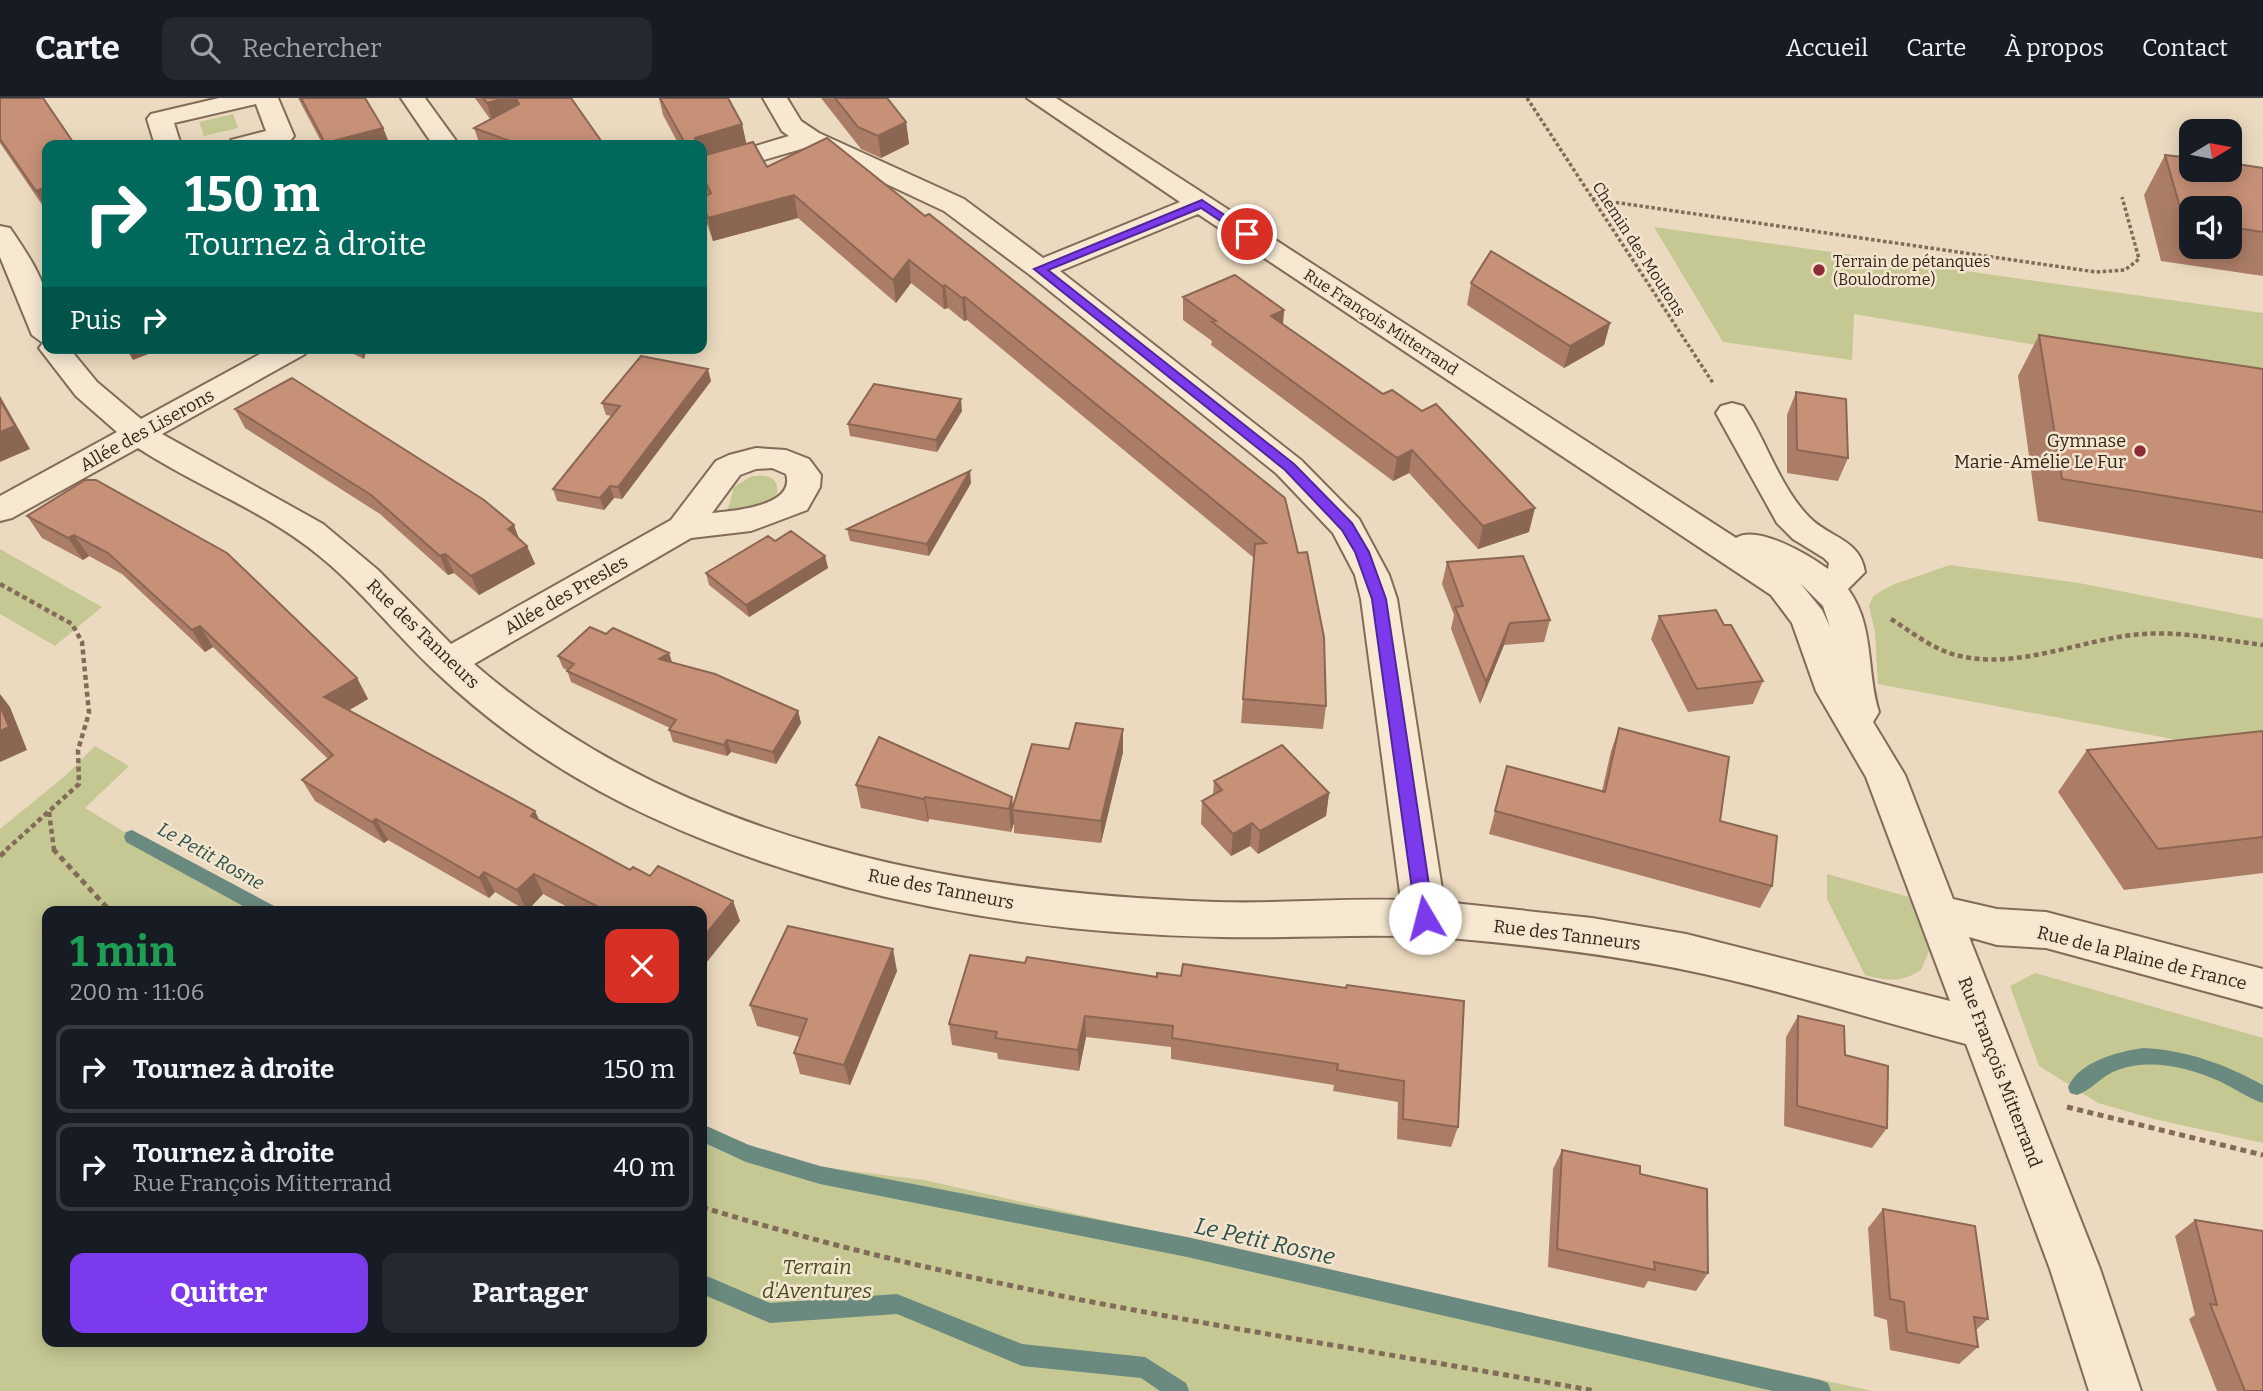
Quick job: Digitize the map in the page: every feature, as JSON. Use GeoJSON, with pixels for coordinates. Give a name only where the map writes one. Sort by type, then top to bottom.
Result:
{"type":"FeatureCollection","features":[{"type":"Feature","properties":{"kind":"street"},"geometry":{"type":"LineString","coordinates":[[166,140],[160,119],[251,98]]}},
{"type":"Feature","properties":{"kind":"street"},"geometry":{"type":"LineString","coordinates":[[263,140],[281,136],[266,98]]}},
{"type":"Feature","properties":{"kind":"street"},"geometry":{"type":"LineString","coordinates":[[413,98],[442,140]]}},
{"type":"Feature","properties":{"kind":"street"},"geometry":{"type":"LineString","coordinates":[[775,98],[791,126],[810,138],[954,205],[1040,269],[1289,467],[1347,527],[1362,552],[1379,599],[1425,918]]}},
{"type":"Feature","properties":{"kind":"street","name":"Rue François Mitterrand"},"geometry":{"type":"LineString","coordinates":[[1039,98],[1772,578],[1792,595],[1809,619],[1835,691],[1876,757]]}},
{"type":"Feature","properties":{"kind":"street"},"geometry":{"type":"LineString","coordinates":[[707,169],[810,138]]}},
{"type":"Feature","properties":{"kind":"street"},"geometry":{"type":"LineString","coordinates":[[1040,269],[1202,203]]}},
{"type":"Feature","properties":{"kind":"street"},"geometry":{"type":"LineString","coordinates":[[0,234],[18,264],[42,323]]}},
{"type":"Feature","properties":{"kind":"street","name":"Rue des Tanneurs"},"geometry":{"type":"LineString","coordinates":[[58,354],[74,375],[140,434],[215,481],[311,531],[347,561],[448,662],[519,722],[594,769],[656,803],[795,856],[878,879],[963,897],[1134,917],[1425,918],[1613,939],[1692,953],[1985,1029]]}},
{"type":"Feature","properties":{"kind":"street","name":"Allée des Liserons"},"geometry":{"type":"LineString","coordinates":[[0,510],[283,354]]}},
{"type":"Feature","properties":{"kind":"street"},"geometry":{"type":"LineString","coordinates":[[1732,413],[1796,523],[1837,550],[1848,563],[1848,572],[1832,583]]}},
{"type":"Feature","properties":{"kind":"street","name":"Rue François Mitterrand"},"geometry":{"type":"LineString","coordinates":[[1688,522],[1787,558],[1832,583],[1848,623],[1854,695],[1876,757],[1985,1029],[2075,1269],[2115,1391]]}},
{"type":"Feature","properties":{"kind":"street","name":"Allée des Presles"},"geometry":{"type":"LineString","coordinates":[[448,662],[683,528]]}},
{"type":"Feature","properties":{"kind":"street","name":"Rue de la Plaine de France"},"geometry":{"type":"LineString","coordinates":[[1938,912],[1997,928],[2046,930],[2263,988]]}},
{"type":"Feature","properties":{"kind":"path","name":"Chemin des Moutons"},"geometry":{"type":"LineString","coordinates":[[1527,98],[1732,413]]}},
{"type":"Feature","properties":{"kind":"path"},"geometry":{"type":"LineString","coordinates":[[1592,199],[2095,272],[2125,270],[2139,259],[2122,197]]}},
{"type":"Feature","properties":{"kind":"path"},"geometry":{"type":"LineString","coordinates":[[1832,583],[1943,650],[1965,657],[2033,653],[2158,634],[2188,634],[2263,645]]}},
{"type":"Feature","properties":{"kind":"path"},"geometry":{"type":"LineString","coordinates":[[0,584],[72,624],[82,642],[89,713],[78,750],[79,784],[0,856]]}},
{"type":"Feature","properties":{"kind":"path"},"geometry":{"type":"LineString","coordinates":[[49,812],[52,848],[105,906]]}},
{"type":"Feature","properties":{"kind":"path"},"geometry":{"type":"LineString","coordinates":[[2010,1096],[2099,1113],[2163,1132],[2263,1156]]}},
{"type":"Feature","properties":{"kind":"path"},"geometry":{"type":"LineString","coordinates":[[707,1208],[761,1226],[1025,1287],[1162,1315],[1595,1391]]}},
{"type":"Feature","properties":{"kind":"green space"},"geometry":{"type":"Polygon","coordinates":[[[233,114],[238,128],[204,136],[199,122],[233,114]]]}},
{"type":"Feature","properties":{"kind":"green space","name":"Terrain de pétanques (Boulodrome)"},"geometry":{"type":"Polygon","coordinates":[[[1654,227],[2263,313],[2263,384],[1854,314],[1852,360],[1723,342],[1654,227]]]}},
{"type":"Feature","properties":{"kind":"green space"},"geometry":{"type":"Polygon","coordinates":[[[752,476],[773,479],[777,486],[775,498],[760,509],[726,516],[734,487],[752,476]]]}},
{"type":"Feature","properties":{"kind":"green space"},"geometry":{"type":"Polygon","coordinates":[[[0,549],[102,607],[55,646],[0,614],[0,549]]]}},
{"type":"Feature","properties":{"kind":"green space"},"geometry":{"type":"Polygon","coordinates":[[[1950,565],[2079,583],[2263,619],[2263,756],[1878,684],[1875,632],[1869,606],[1873,596],[1892,585],[1950,565]]]}},
{"type":"Feature","properties":{"kind":"green space","name":"Terrain d'Aventures"},"geometry":{"type":"Polygon","coordinates":[[[95,746],[129,766],[85,808],[246,906],[42,906],[42,1347],[707,1347],[707,1145],[733,1156],[924,1180],[1872,1391],[0,1391],[0,829],[65,776],[95,746]]]}},
{"type":"Feature","properties":{"kind":"green space"},"geometry":{"type":"Polygon","coordinates":[[[1827,874],[1909,897],[1930,949],[1921,970],[1894,980],[1865,975],[1827,899],[1827,874]]]}},
{"type":"Feature","properties":{"kind":"green space"},"geometry":{"type":"Polygon","coordinates":[[[2035,973],[2263,1038],[2263,1143],[2154,1119],[2098,1103],[2039,1066],[2010,986],[2035,973]]]}},
{"type":"Feature","properties":{"kind":"building"},"geometry":{"type":"Polygon","coordinates":[[[0,98],[43,98],[72,140],[42,140],[42,189],[36,191],[0,139],[0,98]]]}},
{"type":"Feature","properties":{"kind":"building"},"geometry":{"type":"Polygon","coordinates":[[[301,98],[365,98],[383,128],[337,140],[323,140],[301,98]]]}},
{"type":"Feature","properties":{"kind":"building"},"geometry":{"type":"Polygon","coordinates":[[[483,98],[505,98],[487,103],[483,98]]]}},
{"type":"Feature","properties":{"kind":"building"},"geometry":{"type":"Polygon","coordinates":[[[516,98],[571,98],[600,140],[507,140],[474,128],[519,104],[516,98]]]}},
{"type":"Feature","properties":{"kind":"building"},"geometry":{"type":"Polygon","coordinates":[[[660,98],[728,98],[742,124],[695,140],[683,140],[660,98]]]}},
{"type":"Feature","properties":{"kind":"building"},"geometry":{"type":"Polygon","coordinates":[[[835,98],[887,98],[906,122],[878,136],[858,127],[835,98]]]}},
{"type":"Feature","properties":{"kind":"building"},"geometry":{"type":"Polygon","coordinates":[[[827,138],[925,216],[929,214],[989,261],[1285,498],[1298,553],[1307,552],[1324,637],[1326,706],[1243,699],[1255,544],[1266,543],[965,297],[962,298],[945,285],[942,286],[909,260],[893,280],[794,195],[708,218],[707,195],[711,193],[707,185],[707,155],[753,142],[767,167],[827,138]]]}},
{"type":"Feature","properties":{"kind":"building"},"geometry":{"type":"Polygon","coordinates":[[[2165,155],[2179,157],[2179,182],[2242,182],[2242,165],[2263,168],[2263,232],[2242,229],[2242,196],[2179,196],[2179,204],[2165,155]]]}},
{"type":"Feature","properties":{"kind":"building"},"geometry":{"type":"Polygon","coordinates":[[[1491,251],[1610,323],[1570,346],[1471,283],[1491,251]]]}},
{"type":"Feature","properties":{"kind":"building"},"geometry":{"type":"Polygon","coordinates":[[[1235,275],[1284,310],[1271,316],[1383,394],[1392,390],[1422,411],[1436,404],[1535,508],[1483,526],[1412,450],[1397,458],[1212,322],[1216,321],[1183,297],[1235,275]]]}},
{"type":"Feature","properties":{"kind":"building"},"geometry":{"type":"Polygon","coordinates":[[[2039,335],[2263,369],[2263,512],[2062,479],[2039,335]]]}},
{"type":"Feature","properties":{"kind":"building"},"geometry":{"type":"Polygon","coordinates":[[[641,356],[708,369],[618,487],[610,486],[600,498],[553,489],[620,406],[602,403],[641,356]]]}},
{"type":"Feature","properties":{"kind":"building"},"geometry":{"type":"Polygon","coordinates":[[[292,378],[484,500],[514,525],[508,529],[527,546],[471,576],[445,554],[440,556],[371,495],[235,409],[292,378]]]}},
{"type":"Feature","properties":{"kind":"building"},"geometry":{"type":"Polygon","coordinates":[[[874,384],[961,399],[936,440],[848,424],[874,384]]]}},
{"type":"Feature","properties":{"kind":"building"},"geometry":{"type":"Polygon","coordinates":[[[1796,392],[1846,399],[1848,458],[1797,450],[1796,392]]]}},
{"type":"Feature","properties":{"kind":"building"},"geometry":{"type":"Polygon","coordinates":[[[0,400],[15,426],[0,432],[0,400]]]}},
{"type":"Feature","properties":{"kind":"building"},"geometry":{"type":"Polygon","coordinates":[[[970,471],[927,544],[847,529],[970,471]]]}},
{"type":"Feature","properties":{"kind":"building"},"geometry":{"type":"Polygon","coordinates":[[[85,480],[96,480],[227,553],[357,678],[324,697],[535,811],[531,816],[630,870],[633,867],[650,876],[658,866],[733,901],[707,933],[707,906],[596,906],[534,874],[517,890],[484,872],[479,878],[376,819],[372,822],[302,780],[333,755],[200,626],[192,630],[108,553],[74,535],[68,538],[27,516],[85,480]]]}},
{"type":"Feature","properties":{"kind":"building"},"geometry":{"type":"Polygon","coordinates":[[[791,531],[825,556],[746,605],[706,573],[768,536],[775,541],[791,531]]]}},
{"type":"Feature","properties":{"kind":"building"},"geometry":{"type":"Polygon","coordinates":[[[1523,556],[1550,620],[1510,623],[1486,682],[1455,607],[1463,606],[1447,562],[1523,556]]]}},
{"type":"Feature","properties":{"kind":"building"},"geometry":{"type":"Polygon","coordinates":[[[1716,610],[1724,625],[1731,625],[1763,681],[1697,689],[1659,616],[1716,610]]]}},
{"type":"Feature","properties":{"kind":"building"},"geometry":{"type":"Polygon","coordinates":[[[590,627],[606,634],[613,628],[669,653],[659,659],[715,674],[798,711],[773,752],[727,740],[724,745],[669,730],[676,720],[567,671],[574,664],[558,656],[590,627]]]}},
{"type":"Feature","properties":{"kind":"building"},"geometry":{"type":"Polygon","coordinates":[[[0,705],[9,727],[0,731],[0,705]]]}},
{"type":"Feature","properties":{"kind":"building"},"geometry":{"type":"Polygon","coordinates":[[[1076,723],[1123,729],[1101,821],[1012,810],[1032,744],[1069,749],[1076,723]]]}},
{"type":"Feature","properties":{"kind":"building"},"geometry":{"type":"Polygon","coordinates":[[[1619,728],[1729,757],[1720,821],[1777,836],[1772,886],[1495,811],[1507,766],[1605,792],[1619,728]]]}},
{"type":"Feature","properties":{"kind":"building"},"geometry":{"type":"Polygon","coordinates":[[[2263,731],[2263,837],[2158,849],[2087,750],[2263,731]]]}},
{"type":"Feature","properties":{"kind":"building"},"geometry":{"type":"Polygon","coordinates":[[[879,737],[1012,797],[1009,809],[925,797],[924,799],[856,785],[879,737]]]}},
{"type":"Feature","properties":{"kind":"building"},"geometry":{"type":"Polygon","coordinates":[[[1282,745],[1329,793],[1260,831],[1252,823],[1233,834],[1202,801],[1222,790],[1214,781],[1282,745]]]}},
{"type":"Feature","properties":{"kind":"building"},"geometry":{"type":"Polygon","coordinates":[[[788,926],[893,949],[844,1065],[794,1053],[807,1019],[750,1005],[788,926]]]}},
{"type":"Feature","properties":{"kind":"building"},"geometry":{"type":"Polygon","coordinates":[[[970,955],[1025,963],[1027,957],[1157,977],[1157,973],[1181,976],[1183,964],[1346,988],[1347,985],[1464,1001],[1458,1127],[1403,1119],[1404,1081],[1337,1070],[1338,1064],[1172,1038],[1173,1026],[1085,1016],[1078,1050],[995,1038],[997,1032],[949,1024],[970,955]]]}},
{"type":"Feature","properties":{"kind":"building"},"geometry":{"type":"Polygon","coordinates":[[[1798,1016],[1844,1026],[1845,1055],[1888,1066],[1887,1128],[1797,1106],[1798,1016]]]}},
{"type":"Feature","properties":{"kind":"building"},"geometry":{"type":"Polygon","coordinates":[[[1562,1150],[1640,1166],[1640,1174],[1707,1189],[1708,1273],[1654,1262],[1655,1270],[1557,1249],[1562,1150]]]}},
{"type":"Feature","properties":{"kind":"building"},"geometry":{"type":"Polygon","coordinates":[[[1883,1209],[1975,1226],[1988,1319],[1974,1317],[1978,1347],[1907,1332],[1904,1302],[1890,1299],[1883,1209]]]}},
{"type":"Feature","properties":{"kind":"building"},"geometry":{"type":"Polygon","coordinates":[[[2195,1220],[2263,1231],[2263,1391],[2245,1391],[2210,1304],[2217,1305],[2195,1220]]]}},
{"type":"Feature","properties":{"kind":"waterway","name":"Le Petit Rosne"},"geometry":{"type":"LineString","coordinates":[[132,837],[259,906]]}},
{"type":"Feature","properties":{"kind":"waterway","name":"Le Petit Rosne"},"geometry":{"type":"LineString","coordinates":[[2077,1087],[2103,1067],[2122,1060],[2164,1057],[2206,1067],[2263,1095]]}},
{"type":"Feature","properties":{"kind":"waterway","name":"Le Petit Rosne"},"geometry":{"type":"LineString","coordinates":[[707,1135],[746,1153],[820,1175],[1187,1247],[1820,1391]]}},
{"type":"Feature","properties":{"kind":"waterway"},"geometry":{"type":"LineString","coordinates":[[707,1286],[770,1313],[897,1304],[1022,1355],[1145,1368],[1178,1391]]}},
{"type":"Feature","properties":{"kind":"place","name":"Terrain de pétanques (Boulodrome)"},"geometry":{"type":"Point","coordinates":[1819,270]}},
{"type":"Feature","properties":{"kind":"place","name":"Gymnase Marie-Amélie Le Fur"},"geometry":{"type":"Point","coordinates":[2140,451]}},
{"type":"Feature","properties":{"kind":"route"},"geometry":{"type":"LineString","coordinates":[[1247,234],[1202,203],[1040,269],[1289,467],[1347,527],[1362,552],[1373,575],[1379,599],[1425,918]]}}]}
